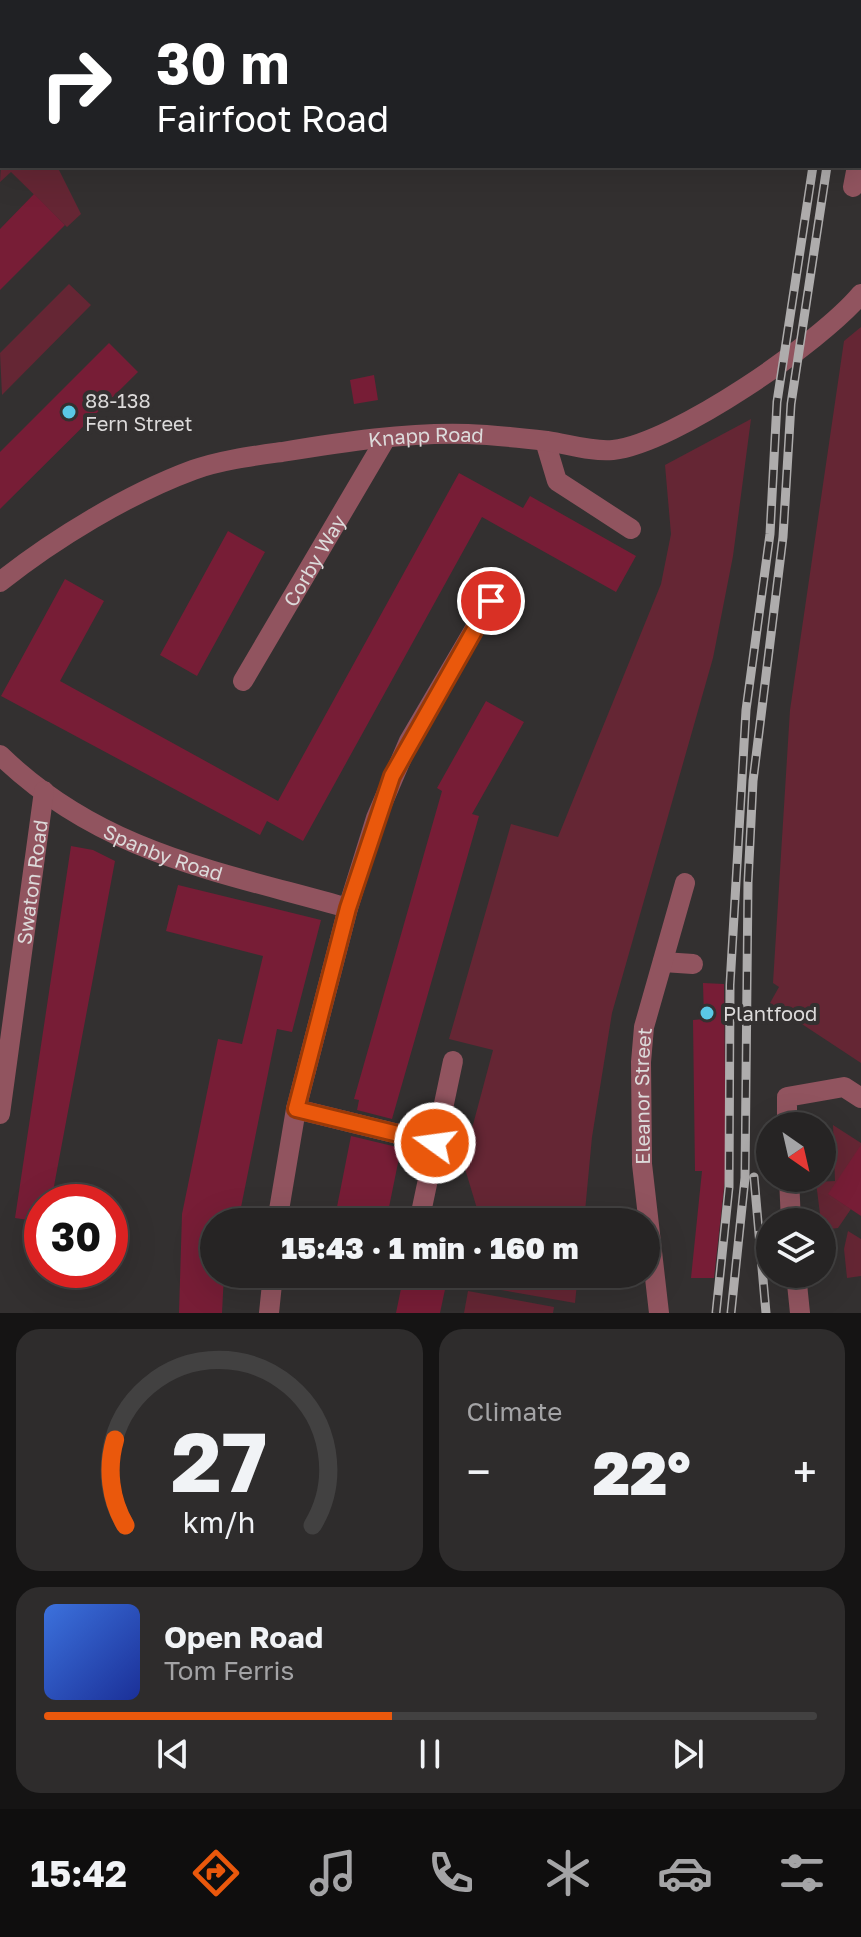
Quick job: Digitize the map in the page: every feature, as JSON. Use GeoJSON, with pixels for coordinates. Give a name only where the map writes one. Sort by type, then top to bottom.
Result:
{"type":"FeatureCollection","features":[{"type":"Feature","properties":{"kind":"street"},"geometry":{"type":"LineString","coordinates":[[853,187],[857,168]]}},
{"type":"Feature","properties":{"kind":"street","name":"Knapp Road"},"geometry":{"type":"LineString","coordinates":[[0,582],[86,524],[193,470],[257,456],[386,438],[470,434],[610,450],[632,446],[696,417],[764,373],[843,313],[861,294]]}},
{"type":"Feature","properties":{"kind":"street","name":"Corby Way"},"geometry":{"type":"LineString","coordinates":[[243,681],[386,438]]}},
{"type":"Feature","properties":{"kind":"street"},"geometry":{"type":"LineString","coordinates":[[545,441],[557,481],[631,529]]}},
{"type":"Feature","properties":{"kind":"street"},"geometry":{"type":"LineString","coordinates":[[279,1208],[296,1109],[348,908],[392,776],[491,601]]}},
{"type":"Feature","properties":{"kind":"street","name":"Spanby Road"},"geometry":{"type":"LineString","coordinates":[[0,755],[44,791],[99,827],[166,858],[348,908]]}},
{"type":"Feature","properties":{"kind":"street","name":"Swaton Road"},"geometry":{"type":"LineString","coordinates":[[0,1114],[44,791]]}},
{"type":"Feature","properties":{"kind":"street","name":"Eleanor Street"},"geometry":{"type":"LineString","coordinates":[[659,1313],[642,1164],[641,1062],[644,1027],[685,883]]}},
{"type":"Feature","properties":{"kind":"street"},"geometry":{"type":"LineString","coordinates":[[663,962],[693,964]]}},
{"type":"Feature","properties":{"kind":"street"},"geometry":{"type":"LineString","coordinates":[[422,1208],[453,1061]]}},
{"type":"Feature","properties":{"kind":"street"},"geometry":{"type":"LineString","coordinates":[[787,1112],[787,1097],[844,1087],[861,1098]]}},
{"type":"Feature","properties":{"kind":"street"},"geometry":{"type":"LineString","coordinates":[[296,1109],[435,1143]]}},
{"type":"Feature","properties":{"kind":"street"},"geometry":{"type":"LineString","coordinates":[[269,1313],[272,1288]]}},
{"type":"Feature","properties":{"kind":"street"},"geometry":{"type":"LineString","coordinates":[[797,1288],[800,1313]]}},
{"type":"Feature","properties":{"kind":"shaded area"},"geometry":{"type":"Polygon","coordinates":[[[1,168],[58,168],[81,214],[67,227],[11,172],[0,182],[1,168]]]}},
{"type":"Feature","properties":{"kind":"shaded area"},"geometry":{"type":"Polygon","coordinates":[[[69,284],[91,305],[2,395],[0,353],[69,284]]]}},
{"type":"Feature","properties":{"kind":"shaded area"},"geometry":{"type":"Polygon","coordinates":[[[861,327],[861,1063],[770,1003],[779,987],[773,983],[790,710],[844,341],[861,327]]]}},
{"type":"Feature","properties":{"kind":"shaded area"},"geometry":{"type":"Polygon","coordinates":[[[751,419],[733,556],[713,658],[612,1013],[592,1137],[585,1208],[477,1208],[463,1162],[493,1050],[449,1039],[511,824],[558,837],[661,584],[671,534],[665,465],[751,419]]]}},
{"type":"Feature","properties":{"kind":"shaded area"},"geometry":{"type":"Polygon","coordinates":[[[836,1127],[861,1143],[861,1171],[836,1189],[836,1127]]]}},
{"type":"Feature","properties":{"kind":"shaded area"},"geometry":{"type":"Polygon","coordinates":[[[817,1192],[832,1192],[829,1194],[851,1209],[836,1228],[836,1208],[819,1208],[817,1192]]]}},
{"type":"Feature","properties":{"kind":"shaded area"},"geometry":{"type":"Polygon","coordinates":[[[848,1231],[861,1239],[861,1276],[847,1278],[844,1249],[848,1231]]]}},
{"type":"Feature","properties":{"kind":"shaded area"},"geometry":{"type":"Polygon","coordinates":[[[500,1288],[577,1288],[575,1303],[500,1288]]]}},
{"type":"Feature","properties":{"kind":"shaded area"},"geometry":{"type":"Polygon","coordinates":[[[468,1291],[554,1307],[553,1313],[464,1313],[468,1291]]]}},
{"type":"Feature","properties":{"kind":"building"},"geometry":{"type":"Polygon","coordinates":[[[34,194],[65,225],[0,290],[0,229],[34,194]]]}},
{"type":"Feature","properties":{"kind":"building","name":"88-138 Fern Street"},"geometry":{"type":"Polygon","coordinates":[[[109,343],[138,372],[0,509],[0,452],[109,343]]]}},
{"type":"Feature","properties":{"kind":"building"},"geometry":{"type":"Polygon","coordinates":[[[374,375],[378,400],[354,404],[350,380],[374,375]]]}},
{"type":"Feature","properties":{"kind":"building"},"geometry":{"type":"Polygon","coordinates":[[[459,473],[523,508],[530,496],[636,556],[616,592],[482,517],[303,841],[267,821],[260,835],[1,696],[65,579],[104,601],[60,681],[278,801],[459,473]]]}},
{"type":"Feature","properties":{"kind":"building"},"geometry":{"type":"Polygon","coordinates":[[[228,531],[265,552],[197,676],[160,655],[228,531]]]}},
{"type":"Feature","properties":{"kind":"building"},"geometry":{"type":"Polygon","coordinates":[[[486,701],[524,722],[472,814],[479,816],[392,1119],[357,1110],[359,1100],[354,1099],[442,791],[437,788],[486,701]]]}},
{"type":"Feature","properties":{"kind":"building"},"geometry":{"type":"Polygon","coordinates":[[[71,846],[93,850],[115,861],[54,1184],[24,1184],[24,1219],[15,1218],[71,846]]]}},
{"type":"Feature","properties":{"kind":"building"},"geometry":{"type":"Polygon","coordinates":[[[178,885],[321,920],[292,1032],[277,1029],[241,1208],[200,1208],[200,1288],[223,1288],[222,1313],[179,1313],[182,1214],[218,1039],[242,1044],[263,956],[166,931],[178,885]]]}},
{"type":"Feature","properties":{"kind":"building"},"geometry":{"type":"Polygon","coordinates":[[[703,983],[724,984],[726,1170],[714,1278],[691,1278],[702,1171],[695,1171],[693,1020],[704,1019],[703,983]]]}},
{"type":"Feature","properties":{"kind":"building"},"geometry":{"type":"Polygon","coordinates":[[[351,1136],[401,1148],[389,1208],[337,1208],[351,1136]]]}},
{"type":"Feature","properties":{"kind":"building"},"geometry":{"type":"Polygon","coordinates":[[[861,1145],[861,1216],[828,1194],[836,1192],[836,1182],[861,1145]]]}},
{"type":"Feature","properties":{"kind":"building"},"geometry":{"type":"Polygon","coordinates":[[[401,1288],[445,1288],[440,1313],[396,1313],[401,1288]]]}},
{"type":"Feature","properties":{"kind":"railway"},"geometry":{"type":"LineString","coordinates":[[716,1313],[729,1187],[730,985],[746,710],[770,534],[777,402],[813,168]]}},
{"type":"Feature","properties":{"kind":"railway"},"geometry":{"type":"LineString","coordinates":[[731,1313],[745,1178],[748,882],[753,781],[783,537],[791,404],[827,168]]}},
{"type":"Feature","properties":{"kind":"railway"},"geometry":{"type":"LineString","coordinates":[[754,1177],[766,1313]]}},
{"type":"Feature","properties":{"kind":"place","name":"88-138 Fern Street"},"geometry":{"type":"Point","coordinates":[69,412]}},
{"type":"Feature","properties":{"kind":"place","name":"Plantfood"},"geometry":{"type":"Point","coordinates":[707,1013]}},
{"type":"Feature","properties":{"kind":"route"},"geometry":{"type":"LineString","coordinates":[[435,1143],[296,1109],[348,908],[392,776],[440,685],[491,601]]}}]}
